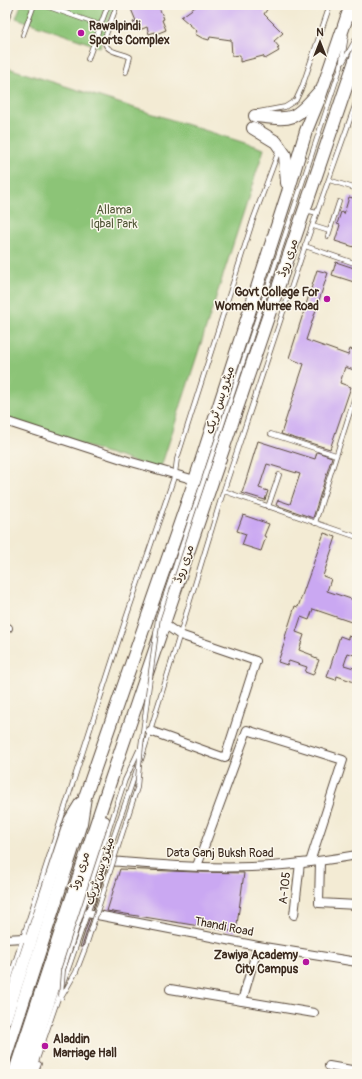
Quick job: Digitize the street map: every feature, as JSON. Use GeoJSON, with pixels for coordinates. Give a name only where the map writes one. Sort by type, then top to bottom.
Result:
{"type":"FeatureCollection","features":[{"type":"Feature","properties":{"kind":"main road","name":"مری روڈ"},"geometry":{"type":"LineString","coordinates":[[5,1058],[81,822],[85,797],[195,480],[288,192],[306,131],[325,84],[351,5]]}},
{"type":"Feature","properties":{"kind":"main road","name":"مری روڈ"},"geometry":{"type":"LineString","coordinates":[[14,1074],[105,797],[357,56]]}},
{"type":"Feature","properties":{"kind":"main road","name":"مری روڈ"},"geometry":{"type":"LineString","coordinates":[[252,116],[283,119],[293,117],[306,107],[325,84]]}},
{"type":"Feature","properties":{"kind":"main road"},"geometry":{"type":"LineString","coordinates":[[253,128],[276,142],[285,155],[288,192]]}},
{"type":"Feature","properties":{"kind":"main road"},"geometry":{"type":"LineString","coordinates":[[5,1019],[70,821],[85,797]]}},
{"type":"Feature","properties":{"kind":"main road"},"geometry":{"type":"LineString","coordinates":[[25,1074],[89,877],[104,825],[105,797]]}},
{"type":"Feature","properties":{"kind":"street"},"geometry":{"type":"LineString","coordinates":[[5,421],[128,461],[195,480]]}},
{"type":"Feature","properties":{"kind":"street"},"geometry":{"type":"LineString","coordinates":[[150,731],[225,758],[256,661],[180,635],[164,624]]}},
{"type":"Feature","properties":{"kind":"street"},"geometry":{"type":"LineString","coordinates":[[197,866],[247,730],[343,760],[310,862]]}},
{"type":"Feature","properties":{"kind":"street","name":"Data Ganj Buksh Road"},"geometry":{"type":"LineString","coordinates":[[106,861],[197,866],[251,867],[320,861],[357,855]]}},
{"type":"Feature","properties":{"kind":"street"},"geometry":{"type":"LineString","coordinates":[[320,861],[319,903],[357,905]]}},
{"type":"Feature","properties":{"kind":"street","name":"A-105"},"geometry":{"type":"LineString","coordinates":[[294,915],[300,863]]}},
{"type":"Feature","properties":{"kind":"street","name":"Thandi Road"},"geometry":{"type":"LineString","coordinates":[[87,914],[258,946],[357,962]]}},
{"type":"Feature","properties":{"kind":"street"},"geometry":{"type":"LineString","coordinates":[[5,939],[24,938]]}},
{"type":"Feature","properties":{"kind":"street"},"geometry":{"type":"LineString","coordinates":[[242,1001],[258,946]]}},
{"type":"Feature","properties":{"kind":"street"},"geometry":{"type":"LineString","coordinates":[[170,988],[314,1013]]}},
{"type":"Feature","properties":{"kind":"street"},"geometry":{"type":"LineString","coordinates":[[329,1066],[357,1071]]}},
{"type":"Feature","properties":{"kind":"lane"},"geometry":{"type":"LineString","coordinates":[[5,24],[12,5]]}},
{"type":"Feature","properties":{"kind":"lane"},"geometry":{"type":"LineString","coordinates":[[23,35],[34,5]]}},
{"type":"Feature","properties":{"kind":"lane"},"geometry":{"type":"LineString","coordinates":[[43,5],[100,26]]}},
{"type":"Feature","properties":{"kind":"lane"},"geometry":{"type":"LineString","coordinates":[[88,59],[108,5]]}},
{"type":"Feature","properties":{"kind":"lane"},"geometry":{"type":"LineString","coordinates":[[118,5],[104,40],[109,50],[130,57],[126,72]]}},
{"type":"Feature","properties":{"kind":"lane"},"geometry":{"type":"LineString","coordinates":[[252,116],[263,110],[285,107],[296,100],[302,87],[330,5]]}},
{"type":"Feature","properties":{"kind":"lane","name":"میٹرو بس ٹریک"},"geometry":{"type":"LineString","coordinates":[[34,1074],[61,998],[76,972],[86,946],[135,796],[158,618],[341,66],[348,24],[355,5]]}},
{"type":"Feature","properties":{"kind":"lane","name":"میٹرو بس ٹریک"},"geometry":{"type":"LineString","coordinates":[[341,66],[357,37]]}},
{"type":"Feature","properties":{"kind":"lane"},"geometry":{"type":"LineString","coordinates":[[34,1074],[150,731],[224,492],[305,246],[357,100]]}},
{"type":"Feature","properties":{"kind":"lane"},"geometry":{"type":"LineString","coordinates":[[5,993],[124,625],[175,474],[177,459],[250,228],[280,147]]}},
{"type":"Feature","properties":{"kind":"lane"},"geometry":{"type":"LineString","coordinates":[[329,180],[357,189]]}},
{"type":"Feature","properties":{"kind":"lane"},"geometry":{"type":"LineString","coordinates":[[328,236],[339,202]]}},
{"type":"Feature","properties":{"kind":"lane"},"geometry":{"type":"LineString","coordinates":[[304,210],[318,212]]}},
{"type":"Feature","properties":{"kind":"lane"},"geometry":{"type":"LineString","coordinates":[[313,226],[329,231]]}},
{"type":"Feature","properties":{"kind":"lane"},"geometry":{"type":"LineString","coordinates":[[305,246],[357,264]]}},
{"type":"Feature","properties":{"kind":"lane"},"geometry":{"type":"LineString","coordinates":[[315,523],[357,390]]}},
{"type":"Feature","properties":{"kind":"lane"},"geometry":{"type":"LineString","coordinates":[[271,434],[336,455]]}},
{"type":"Feature","properties":{"kind":"lane"},"geometry":{"type":"LineString","coordinates":[[268,507],[279,476]]}},
{"type":"Feature","properties":{"kind":"lane"},"geometry":{"type":"LineString","coordinates":[[224,492],[357,537]]}},
{"type":"Feature","properties":{"kind":"lane","name":"میٹرو بس ٹریک"},"geometry":{"type":"LineString","coordinates":[[61,998],[64,970],[125,782],[141,746]]}},
{"type":"Feature","properties":{"kind":"green space","name":"Rawalpindi Sports Complex"},"geometry":{"type":"Polygon","coordinates":[[[21,5],[115,5],[100,47],[16,18],[21,5]]]}},
{"type":"Feature","properties":{"kind":"green space","name":"Allama Iqbal Park"},"geometry":{"type":"Polygon","coordinates":[[[5,67],[264,149],[160,470],[5,420],[5,67]]]}},
{"type":"Feature","properties":{"kind":"building"},"geometry":{"type":"Polygon","coordinates":[[[137,5],[158,5],[164,19],[162,20],[166,30],[156,34],[155,32],[149,34],[147,27],[137,31],[133,22],[136,21],[131,9],[137,5]]]}},
{"type":"Feature","properties":{"kind":"building"},"geometry":{"type":"Polygon","coordinates":[[[198,5],[270,5],[264,14],[283,33],[274,41],[279,47],[277,48],[279,51],[265,59],[263,56],[240,62],[240,55],[232,56],[231,40],[210,37],[209,40],[202,38],[195,34],[197,31],[181,17],[198,5]]]}},
{"type":"Feature","properties":{"kind":"building"},"geometry":{"type":"Polygon","coordinates":[[[349,197],[357,199],[357,238],[354,247],[335,241],[340,225],[337,224],[341,212],[344,214],[349,197]]]}},
{"type":"Feature","properties":{"kind":"building"},"geometry":{"type":"Polygon","coordinates":[[[336,262],[357,269],[357,283],[332,275],[336,262]]]}},
{"type":"Feature","properties":{"kind":"building"},"geometry":{"type":"Polygon","coordinates":[[[317,270],[328,273],[306,340],[348,355],[350,349],[357,351],[357,371],[345,367],[340,383],[351,387],[330,449],[281,434],[304,364],[289,358],[317,270]]]}},
{"type":"Feature","properties":{"kind":"building"},"geometry":{"type":"Polygon","coordinates":[[[258,441],[315,459],[317,452],[332,457],[313,518],[276,505],[278,500],[290,504],[300,474],[267,464],[259,488],[268,491],[265,500],[242,493],[258,441]]]}},
{"type":"Feature","properties":{"kind":"building"},"geometry":{"type":"Polygon","coordinates":[[[243,515],[269,524],[264,536],[266,537],[261,551],[242,545],[246,534],[237,531],[243,515]]]}},
{"type":"Feature","properties":{"kind":"building"},"geometry":{"type":"Polygon","coordinates":[[[324,533],[336,537],[323,576],[331,579],[327,591],[357,601],[357,624],[313,609],[309,620],[301,617],[296,632],[304,635],[299,650],[312,655],[312,657],[319,660],[313,675],[305,672],[307,667],[289,661],[287,665],[278,662],[295,606],[298,607],[324,533]]]}},
{"type":"Feature","properties":{"kind":"building"},"geometry":{"type":"Polygon","coordinates":[[[340,636],[348,639],[348,636],[357,639],[357,656],[348,653],[344,665],[357,669],[357,683],[337,676],[336,680],[327,677],[340,636]]]}},
{"type":"Feature","properties":{"kind":"building"},"geometry":{"type":"Polygon","coordinates":[[[107,867],[94,909],[93,908],[107,867]]]}},
{"type":"Feature","properties":{"kind":"building"},"geometry":{"type":"Polygon","coordinates":[[[120,869],[244,873],[236,932],[107,911],[120,869]]]}},
{"type":"Feature","properties":{"kind":"building"},"geometry":{"type":"Polygon","coordinates":[[[89,919],[91,919],[82,947],[80,947],[89,919]]]}},
{"type":"Feature","properties":{"kind":"place","name":"Rawalpindi Sports Complex"},"geometry":{"type":"Point","coordinates":[81,33]}},
{"type":"Feature","properties":{"kind":"place","name":"Govt College For Women Murree Road"},"geometry":{"type":"Point","coordinates":[327,299]}},
{"type":"Feature","properties":{"kind":"place","name":"Zawiya Academy City Campus"},"geometry":{"type":"Point","coordinates":[306,962]}},
{"type":"Feature","properties":{"kind":"place","name":"Aladdin Marriage Hall"},"geometry":{"type":"Point","coordinates":[45,1046]}}]}
